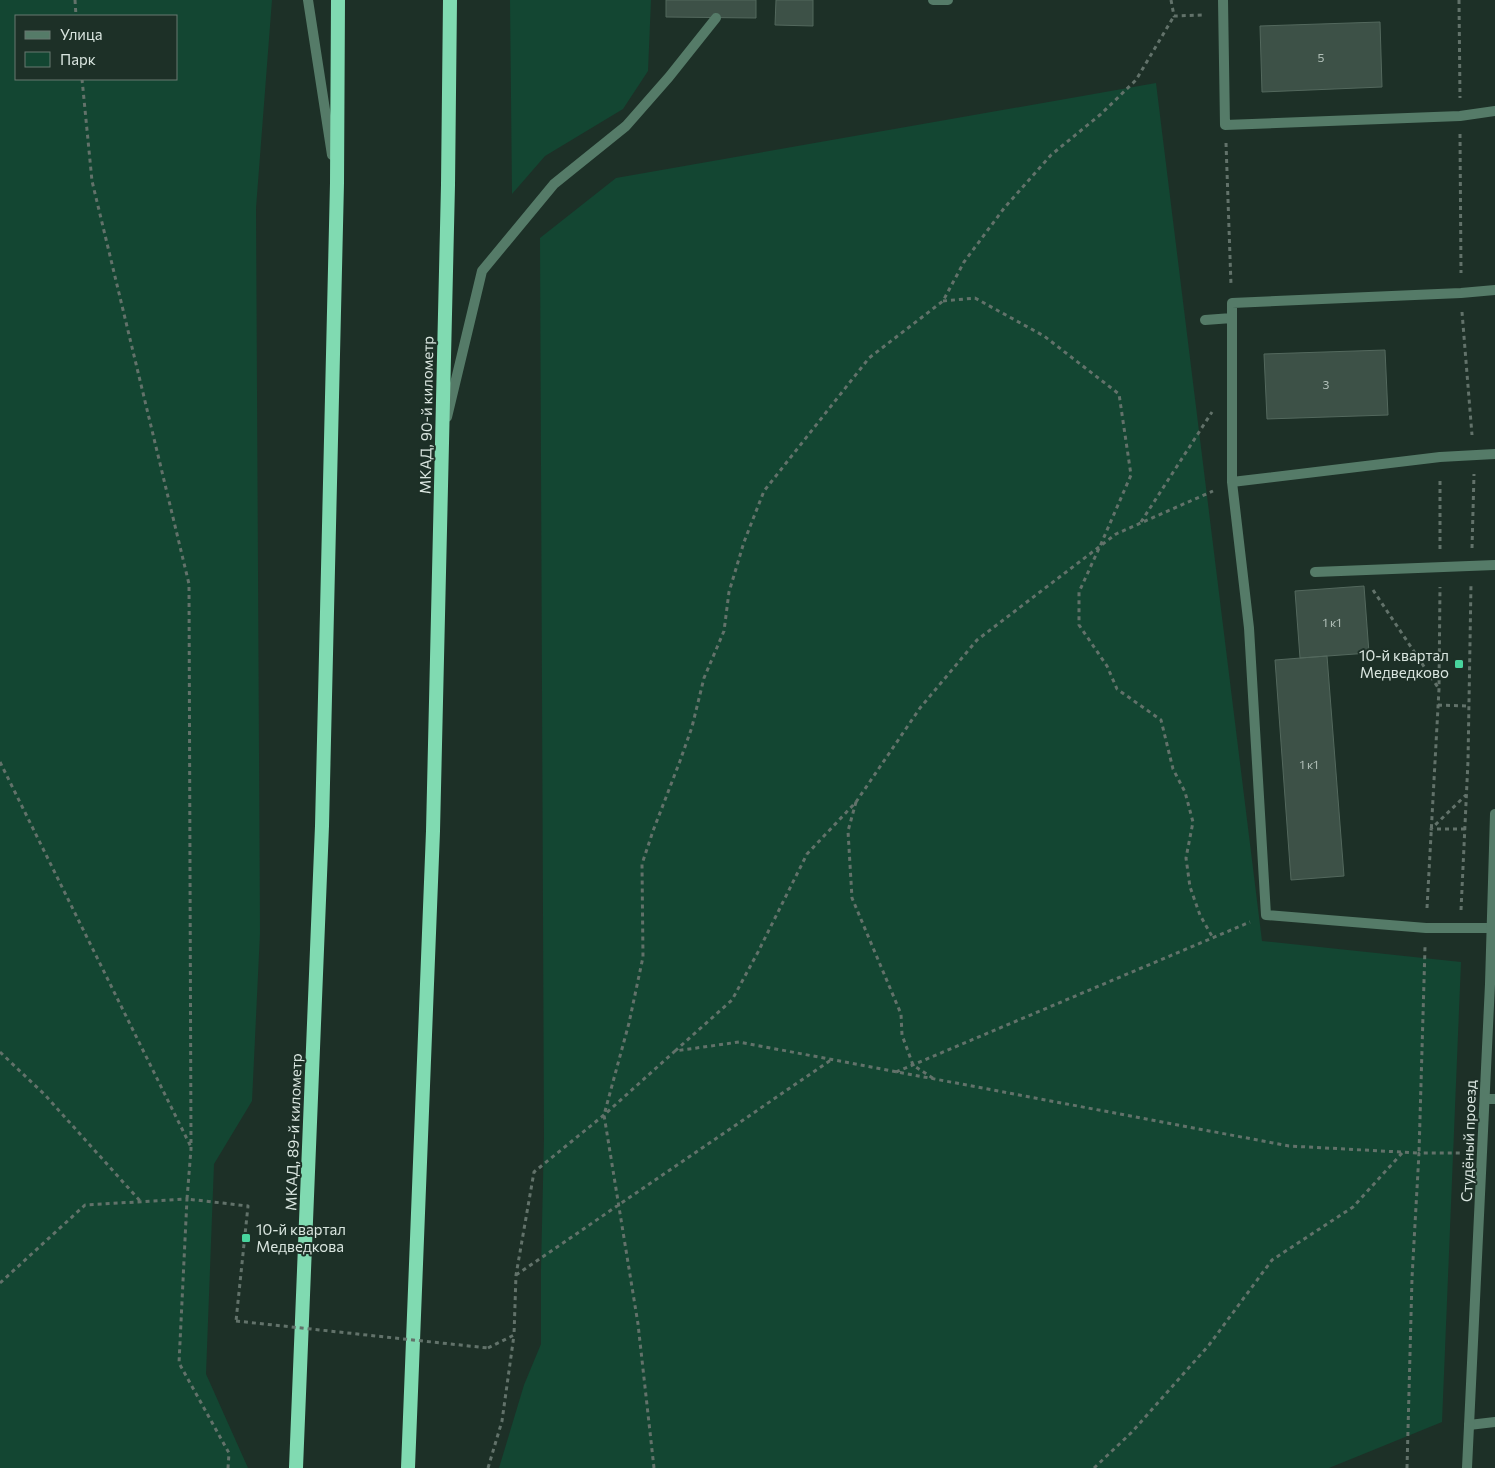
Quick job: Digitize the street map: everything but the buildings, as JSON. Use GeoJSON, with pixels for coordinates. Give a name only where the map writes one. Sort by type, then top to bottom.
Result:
{"type":"FeatureCollection","features":[{"type":"Feature","properties":{"kind":"highway"},"geometry":{"type":"LineString","coordinates":[[337,183],[338,0]]}},
{"type":"Feature","properties":{"kind":"highway","name":"МКАД, 90-й километр"},"geometry":{"type":"LineString","coordinates":[[408,1468],[433,831],[448,194],[450,0]]}},
{"type":"Feature","properties":{"kind":"highway","name":"МКАД, 89-й километр"},"geometry":{"type":"LineString","coordinates":[[296,1468],[322,826],[337,183]]}},
{"type":"Feature","properties":{"kind":"street"},"geometry":{"type":"LineString","coordinates":[[308,0],[337,183]]}},
{"type":"Feature","properties":{"kind":"street"},"geometry":{"type":"LineString","coordinates":[[933,0],[948,0]]}},
{"type":"Feature","properties":{"kind":"street"},"geometry":{"type":"LineString","coordinates":[[1223,0],[1225,125],[1460,116],[1495,111]]}},
{"type":"Feature","properties":{"kind":"street"},"geometry":{"type":"LineString","coordinates":[[442,435],[482,271],[554,184],[626,126],[669,77],[716,18]]}},
{"type":"Feature","properties":{"kind":"street"},"geometry":{"type":"LineString","coordinates":[[1493,928],[1426,928],[1266,915],[1249,628],[1232,482],[1232,304],[1495,290]]}},
{"type":"Feature","properties":{"kind":"street"},"geometry":{"type":"LineString","coordinates":[[1205,320],[1232,318]]}},
{"type":"Feature","properties":{"kind":"street"},"geometry":{"type":"LineString","coordinates":[[1232,482],[1440,457],[1495,454]]}},
{"type":"Feature","properties":{"kind":"street"},"geometry":{"type":"LineString","coordinates":[[1316,572],[1495,565]]}},
{"type":"Feature","properties":{"kind":"street","name":"Студёный проезд"},"geometry":{"type":"LineString","coordinates":[[1467,1468],[1482,1153],[1490,1099],[1495,814]]}},
{"type":"Feature","properties":{"kind":"street"},"geometry":{"type":"LineString","coordinates":[[1469,1425],[1495,1422]]}},
{"type":"Feature","properties":{"kind":"path"},"geometry":{"type":"LineString","coordinates":[[75,0],[76,15]]}},
{"type":"Feature","properties":{"kind":"path"},"geometry":{"type":"LineString","coordinates":[[654,1468],[638,1324],[604,1115],[629,1023],[643,957],[642,864],[692,727],[704,678],[724,631],[729,592],[744,542],[764,491],[869,358],[943,301],[964,262],[1005,207],[1050,156],[1101,114],[1136,80],[1174,16],[1171,0]]}},
{"type":"Feature","properties":{"kind":"path"},"geometry":{"type":"LineString","coordinates":[[1174,16],[1223,14]]}},
{"type":"Feature","properties":{"kind":"path"},"geometry":{"type":"LineString","coordinates":[[82,80],[92,181],[189,584],[191,1149],[179,1363],[229,1452],[228,1468]]}},
{"type":"Feature","properties":{"kind":"path"},"geometry":{"type":"LineString","coordinates":[[1225,125],[1232,304]]}},
{"type":"Feature","properties":{"kind":"path"},"geometry":{"type":"LineString","coordinates":[[943,301],[975,298],[1044,336],[1119,394],[1132,475],[1079,592],[1079,625],[1107,666],[1117,689],[1161,720],[1173,769],[1185,792],[1193,822],[1186,858],[1190,887],[1200,915],[1213,938]]}},
{"type":"Feature","properties":{"kind":"path"},"geometry":{"type":"LineString","coordinates":[[1141,522],[1232,380]]}},
{"type":"Feature","properties":{"kind":"path"},"geometry":{"type":"LineString","coordinates":[[1407,1468],[1412,1278],[1419,1153],[1426,928],[1439,689],[1440,457]]}},
{"type":"Feature","properties":{"kind":"path"},"geometry":{"type":"LineString","coordinates":[[488,1468],[502,1420],[514,1335],[516,1275],[534,1172],[604,1115],[732,1000],[807,854],[856,802],[920,708],[978,640],[1116,534],[1232,482]]}},
{"type":"Feature","properties":{"kind":"path"},"geometry":{"type":"LineString","coordinates":[[1359,570],[1439,689]]}},
{"type":"Feature","properties":{"kind":"path"},"geometry":{"type":"LineString","coordinates":[[1438,705],[1469,706]]}},
{"type":"Feature","properties":{"kind":"path"},"geometry":{"type":"LineString","coordinates":[[0,762],[191,1149]]}},
{"type":"Feature","properties":{"kind":"path"},"geometry":{"type":"LineString","coordinates":[[1431,829],[1467,794]]}},
{"type":"Feature","properties":{"kind":"path"},"geometry":{"type":"LineString","coordinates":[[856,802],[848,831],[852,898],[900,1014],[902,1035],[912,1065],[936,1080]]}},
{"type":"Feature","properties":{"kind":"path"},"geometry":{"type":"LineString","coordinates":[[1431,829],[1465,829]]}},
{"type":"Feature","properties":{"kind":"path"},"geometry":{"type":"LineString","coordinates":[[896,1072],[1266,915]]}},
{"type":"Feature","properties":{"kind":"path"},"geometry":{"type":"LineString","coordinates":[[675,1051],[739,1042],[1289,1146],[1419,1153],[1482,1153]]}},
{"type":"Feature","properties":{"kind":"path"},"geometry":{"type":"LineString","coordinates":[[0,1052],[45,1095],[141,1202]]}},
{"type":"Feature","properties":{"kind":"path"},"geometry":{"type":"LineString","coordinates":[[516,1275],[831,1060]]}},
{"type":"Feature","properties":{"kind":"path"},"geometry":{"type":"LineString","coordinates":[[1094,1468],[1132,1432],[1209,1345],[1272,1260],[1353,1208],[1404,1152]]}},
{"type":"Feature","properties":{"kind":"path"},"geometry":{"type":"LineString","coordinates":[[0,1283],[85,1204],[187,1200],[248,1206],[236,1321],[488,1348],[514,1335]]}},
{"type":"Feature","properties":{"kind":"green space"},"geometry":{"type":"Polygon","coordinates":[[[0,0],[272,0],[256,208],[260,933],[252,1101],[214,1164],[206,1374],[248,1468],[0,1468],[0,0]]]}},
{"type":"Feature","properties":{"kind":"green space"},"geometry":{"type":"Polygon","coordinates":[[[510,0],[651,0],[648,71],[623,109],[545,156],[512,194],[510,0]]]}},
{"type":"Feature","properties":{"kind":"green space"},"geometry":{"type":"Polygon","coordinates":[[[1156,83],[1262,941],[1461,962],[1442,1422],[1329,1468],[499,1468],[524,1385],[541,1344],[544,1138],[540,238],[616,178],[1156,83]]]}},
{"type":"Feature","properties":{"kind":"place","name":"10-й квартал Медведково"},"geometry":{"type":"Point","coordinates":[1459,664]}},
{"type":"Feature","properties":{"kind":"place","name":"10-й квартал Медведкова"},"geometry":{"type":"Point","coordinates":[246,1238]}}]}
